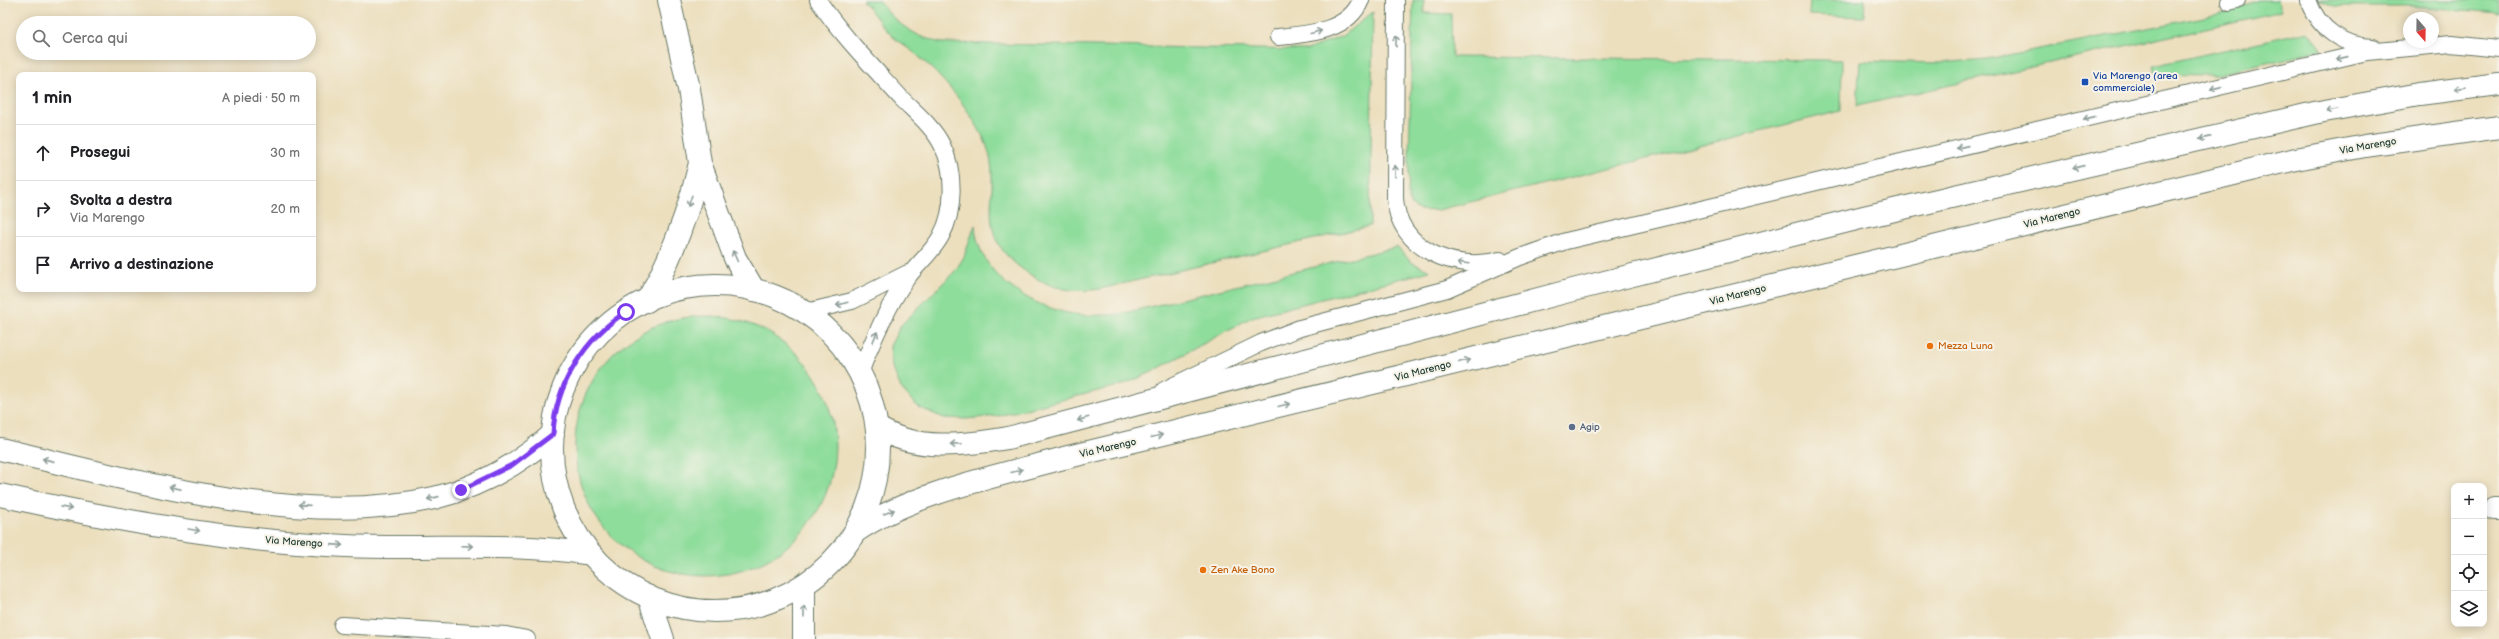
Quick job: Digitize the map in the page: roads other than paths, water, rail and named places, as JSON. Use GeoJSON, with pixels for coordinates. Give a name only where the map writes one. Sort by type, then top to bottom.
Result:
{"type":"FeatureCollection","features":[{"type":"Feature","properties":{"kind":"main road"},"geometry":{"type":"LineString","coordinates":[[669,0],[689,89],[700,163],[735,258],[754,290]]}},
{"type":"Feature","properties":{"kind":"main road"},"geometry":{"type":"LineString","coordinates":[[877,427],[895,437],[927,443],[977,443],[1008,438],[1565,292],[1871,215],[2319,112],[2419,94],[2499,84]]}},
{"type":"Feature","properties":{"kind":"main road","name":"Via Marengo"},"geometry":{"type":"LineString","coordinates":[[855,532],[874,519],[893,510],[980,481],[1064,458],[2296,159],[2365,146],[2499,128]]}},
{"type":"Feature","properties":{"kind":"main road"},"geometry":{"type":"LineString","coordinates":[[647,301],[660,278],[675,243],[694,191],[700,163]]}},
{"type":"Feature","properties":{"kind":"main road"},"geometry":{"type":"LineString","coordinates":[[708,285],[754,290],[783,299],[806,312],[836,338],[860,374],[870,397],[877,427],[878,453],[875,483],[869,504],[855,532],[828,566],[804,584],[777,599],[739,610],[700,611],[673,606],[648,597],[615,578],[590,554],[574,531],[560,501],[553,466],[553,434],[559,400],[571,372],[585,349],[615,320],[647,301],[669,292],[708,285]]}},
{"type":"Feature","properties":{"kind":"main road"},"geometry":{"type":"LineString","coordinates":[[0,449],[125,478],[240,500],[325,507],[378,506],[436,497],[467,487],[512,465],[553,434]]}},
{"type":"Feature","properties":{"kind":"main road","name":"Via Marengo"},"geometry":{"type":"LineString","coordinates":[[0,495],[140,523],[261,540],[348,546],[524,546],[590,554]]}},
{"type":"Feature","properties":{"kind":"main road"},"geometry":{"type":"LineString","coordinates":[[804,584],[804,639]]}},
{"type":"Feature","properties":{"kind":"main road"},"geometry":{"type":"LineString","coordinates":[[648,597],[663,639]]}},
{"type":"Feature","properties":{"kind":"lane"},"geometry":{"type":"LineString","coordinates":[[818,0],[854,46],[936,135],[942,145],[951,180],[947,222],[936,245],[914,269],[902,286],[877,332],[860,374]]}},
{"type":"Feature","properties":{"kind":"lane"},"geometry":{"type":"LineString","coordinates":[[1278,37],[1308,34],[1334,26],[1352,13],[1361,0]]}},
{"type":"Feature","properties":{"kind":"lane"},"geometry":{"type":"LineString","coordinates":[[1396,0],[1395,198],[1398,218],[1403,228],[1425,249],[1460,262],[1484,263],[2359,54],[2394,48],[2467,44],[2499,49]]}},
{"type":"Feature","properties":{"kind":"lane"},"geometry":{"type":"LineString","coordinates":[[2308,0],[2318,20],[2343,41],[2361,46],[2394,48]]}},
{"type":"Feature","properties":{"kind":"lane"},"geometry":{"type":"LineString","coordinates":[[1120,409],[1277,336],[1300,328],[1447,289],[1542,248]]}},
{"type":"Feature","properties":{"kind":"lane"},"geometry":{"type":"LineString","coordinates":[[806,312],[852,302],[896,281],[914,269]]}},
{"type":"Feature","properties":{"kind":"lane"},"geometry":{"type":"LineString","coordinates":[[0,501],[36,503]]}},
{"type":"Feature","properties":{"kind":"lane"},"geometry":{"type":"LineString","coordinates":[[342,625],[506,635],[527,639]]}},
{"type":"Feature","properties":{"kind":"place","name":"Via Marengo (area commerciale)"},"geometry":{"type":"Point","coordinates":[2085,82]}},
{"type":"Feature","properties":{"kind":"place","name":"Mezza Luna"},"geometry":{"type":"Point","coordinates":[1930,346]}},
{"type":"Feature","properties":{"kind":"place","name":"Agip"},"geometry":{"type":"Point","coordinates":[1572,427]}},
{"type":"Feature","properties":{"kind":"place","name":"Zen Ake Bono"},"geometry":{"type":"Point","coordinates":[1203,570]}}]}
